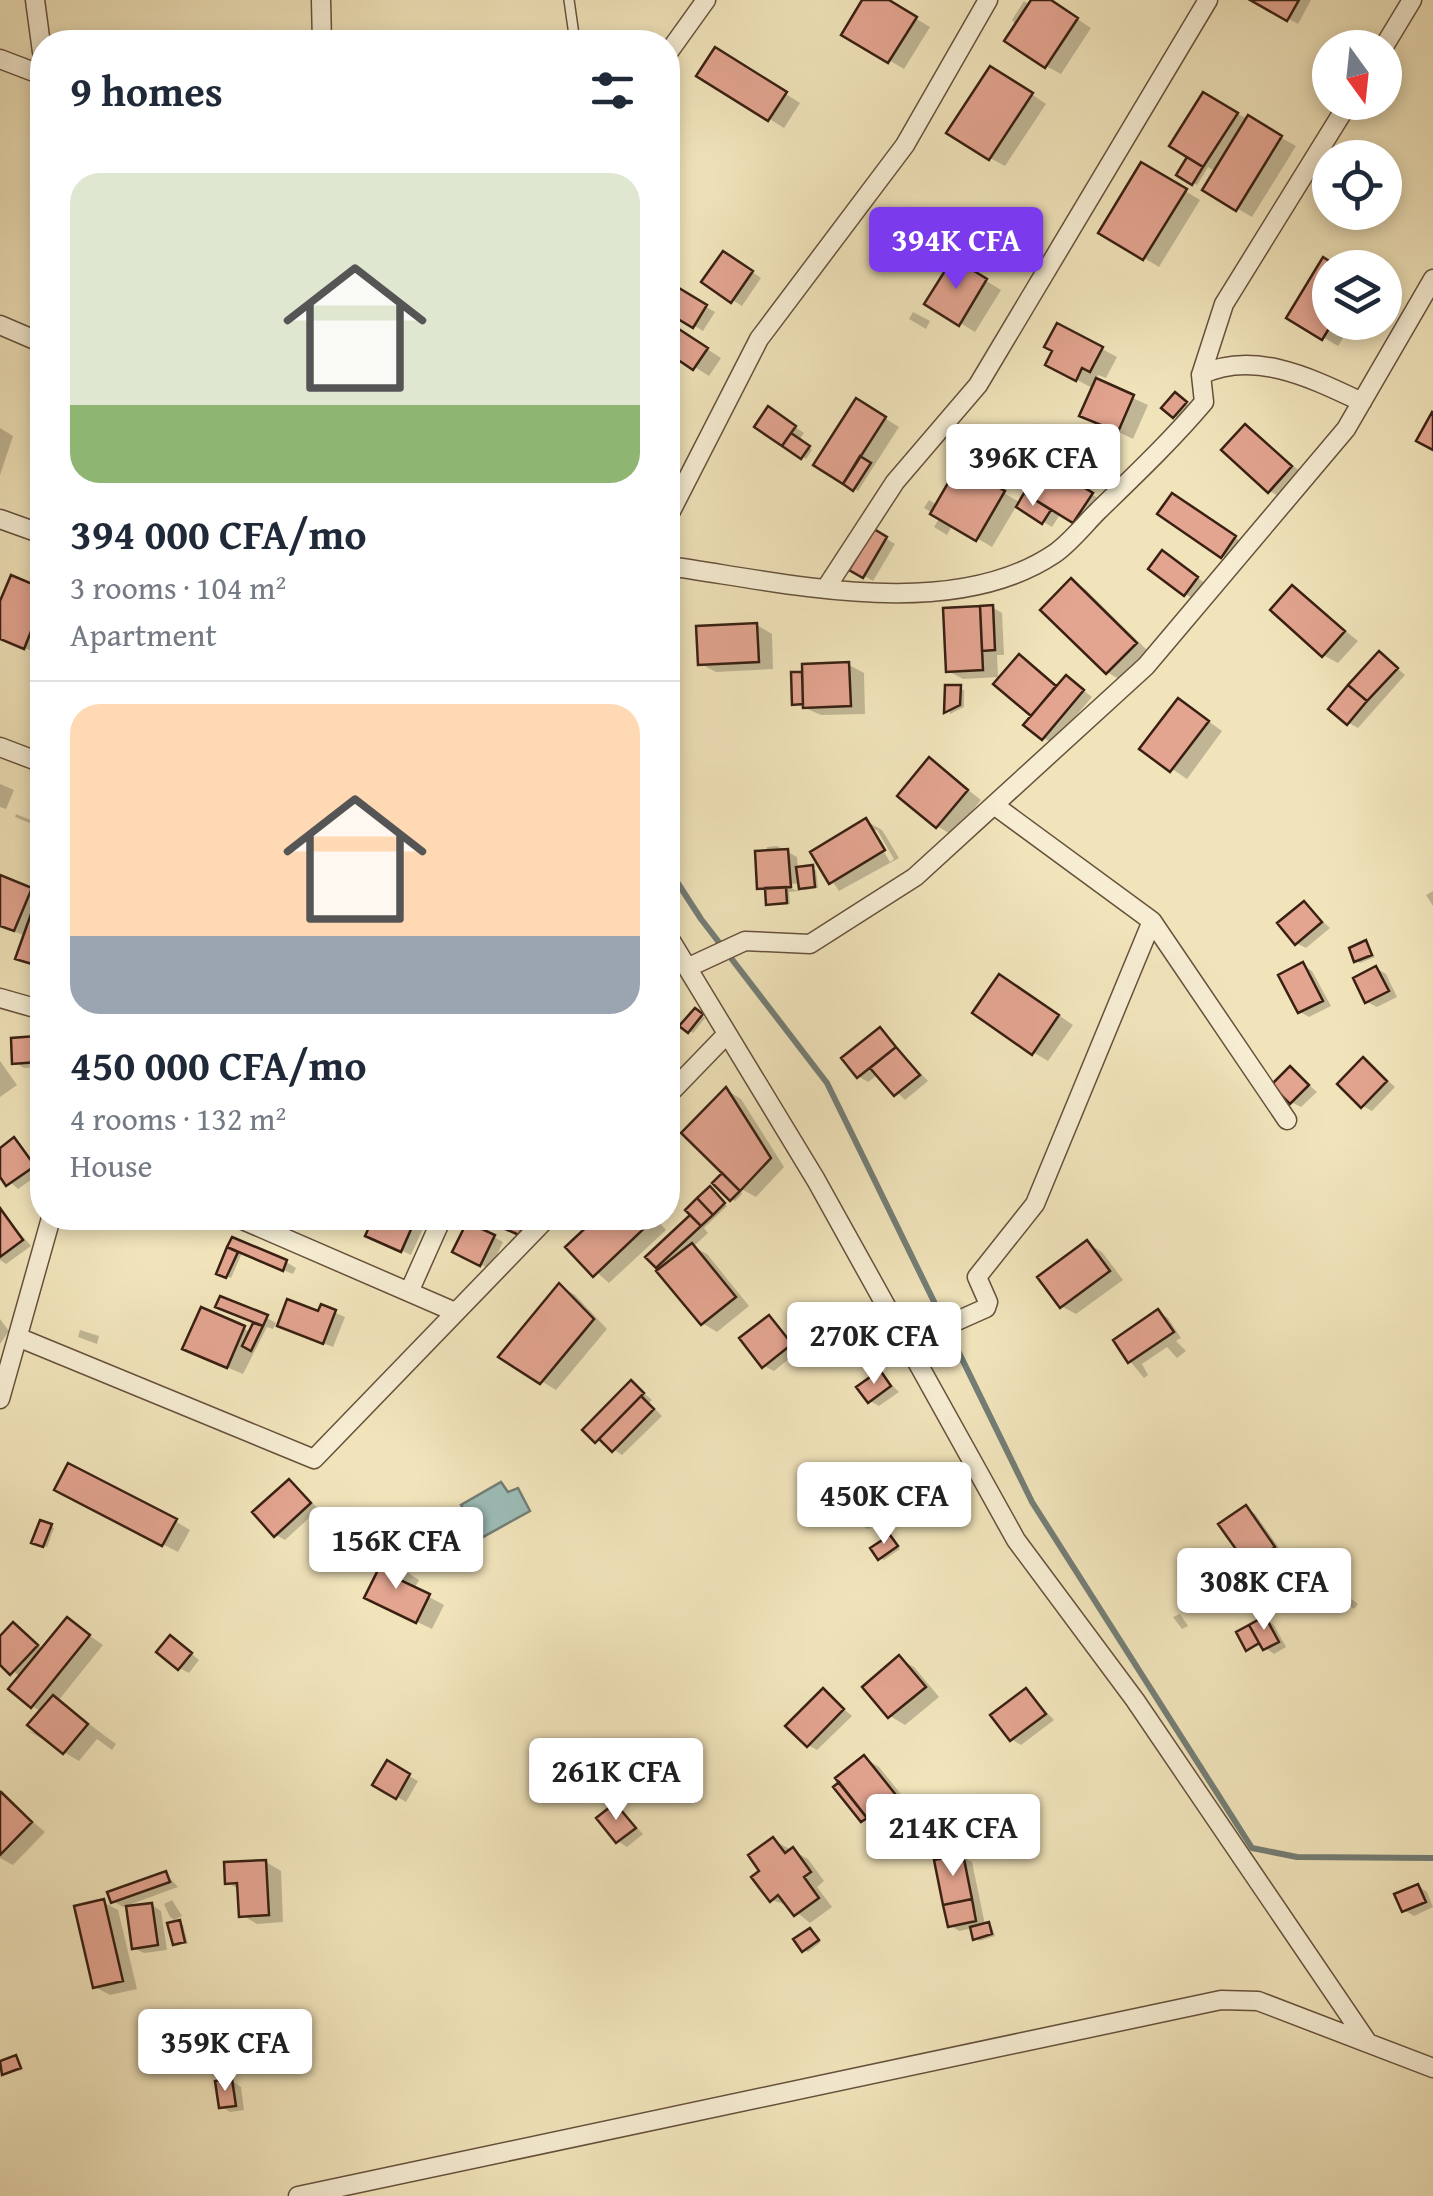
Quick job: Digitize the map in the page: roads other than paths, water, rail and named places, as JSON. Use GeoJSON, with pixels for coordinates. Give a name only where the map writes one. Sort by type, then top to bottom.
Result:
{"type":"FeatureCollection","features":[{"type":"Feature","properties":{"kind":"street"},"geometry":{"type":"LineString","coordinates":[[35,0],[39,30]]}},
{"type":"Feature","properties":{"kind":"street"},"geometry":{"type":"LineString","coordinates":[[321,0],[322,30]]}},
{"type":"Feature","properties":{"kind":"street"},"geometry":{"type":"LineString","coordinates":[[680,36],[706,0]]}},
{"type":"Feature","properties":{"kind":"street"},"geometry":{"type":"LineString","coordinates":[[680,494],[759,339],[906,145],[988,0]]}},
{"type":"Feature","properties":{"kind":"street"},"geometry":{"type":"LineString","coordinates":[[826,588],[895,482],[978,385],[1208,0]]}},
{"type":"Feature","properties":{"kind":"street"},"geometry":{"type":"LineString","coordinates":[[1393,30],[1412,0]]}},
{"type":"Feature","properties":{"kind":"street"},"geometry":{"type":"LineString","coordinates":[[0,59],[30,70]]}},
{"type":"Feature","properties":{"kind":"street"},"geometry":{"type":"LineString","coordinates":[[680,568],[826,588],[928,593],[975,586],[1056,553],[1204,402],[1201,374],[1224,304],[1338,120]]}},
{"type":"Feature","properties":{"kind":"street"},"geometry":{"type":"LineString","coordinates":[[695,963],[746,940],[810,944],[915,877],[1146,666],[1346,430],[1433,279]]}},
{"type":"Feature","properties":{"kind":"street"},"geometry":{"type":"LineString","coordinates":[[0,325],[30,337]]}},
{"type":"Feature","properties":{"kind":"street"},"geometry":{"type":"LineString","coordinates":[[1201,374],[1216,367],[1274,366],[1362,402]]}},
{"type":"Feature","properties":{"kind":"street"},"geometry":{"type":"LineString","coordinates":[[0,519],[30,530]]}},
{"type":"Feature","properties":{"kind":"street"},"geometry":{"type":"LineString","coordinates":[[0,747],[30,758]]}},
{"type":"Feature","properties":{"kind":"street"},"geometry":{"type":"LineString","coordinates":[[994,805],[1152,921],[1287,1120]]}},
{"type":"Feature","properties":{"kind":"street"},"geometry":{"type":"LineString","coordinates":[[905,1344],[986,1308],[988,1302],[977,1277],[1035,1204],[1152,921]]}},
{"type":"Feature","properties":{"kind":"street"},"geometry":{"type":"LineString","coordinates":[[680,954],[695,963],[726,1035],[816,1180],[1016,1540],[1135,1700],[1368,2044]]}},
{"type":"Feature","properties":{"kind":"street"},"geometry":{"type":"LineString","coordinates":[[0,998],[30,1007]]}},
{"type":"Feature","properties":{"kind":"street"},"geometry":{"type":"LineString","coordinates":[[680,1083],[726,1035]]}},
{"type":"Feature","properties":{"kind":"street"},"geometry":{"type":"LineString","coordinates":[[0,1399],[47,1230]]}},
{"type":"Feature","properties":{"kind":"street"},"geometry":{"type":"LineString","coordinates":[[266,1230],[455,1312]]}},
{"type":"Feature","properties":{"kind":"street"},"geometry":{"type":"LineString","coordinates":[[409,1292],[437,1230]]}},
{"type":"Feature","properties":{"kind":"street"},"geometry":{"type":"LineString","coordinates":[[20,1338],[314,1460],[535,1230]]}},
{"type":"Feature","properties":{"kind":"street"},"geometry":{"type":"LineString","coordinates":[[298,2196],[1221,2000],[1258,2001],[1433,2068]]}},
{"type":"Feature","properties":{"kind":"lane"},"geometry":{"type":"LineString","coordinates":[[569,0],[574,30]]}},
{"type":"Feature","properties":{"kind":"water"},"geometry":{"type":"Polygon","coordinates":[[[501,1482],[508,1492],[518,1488],[530,1511],[483,1537],[461,1505],[501,1482]]]}},
{"type":"Feature","properties":{"kind":"waterway"},"geometry":{"type":"LineString","coordinates":[[680,887],[827,1083],[1032,1502],[1252,1848],[1297,1857],[1433,1858]]}}]}
